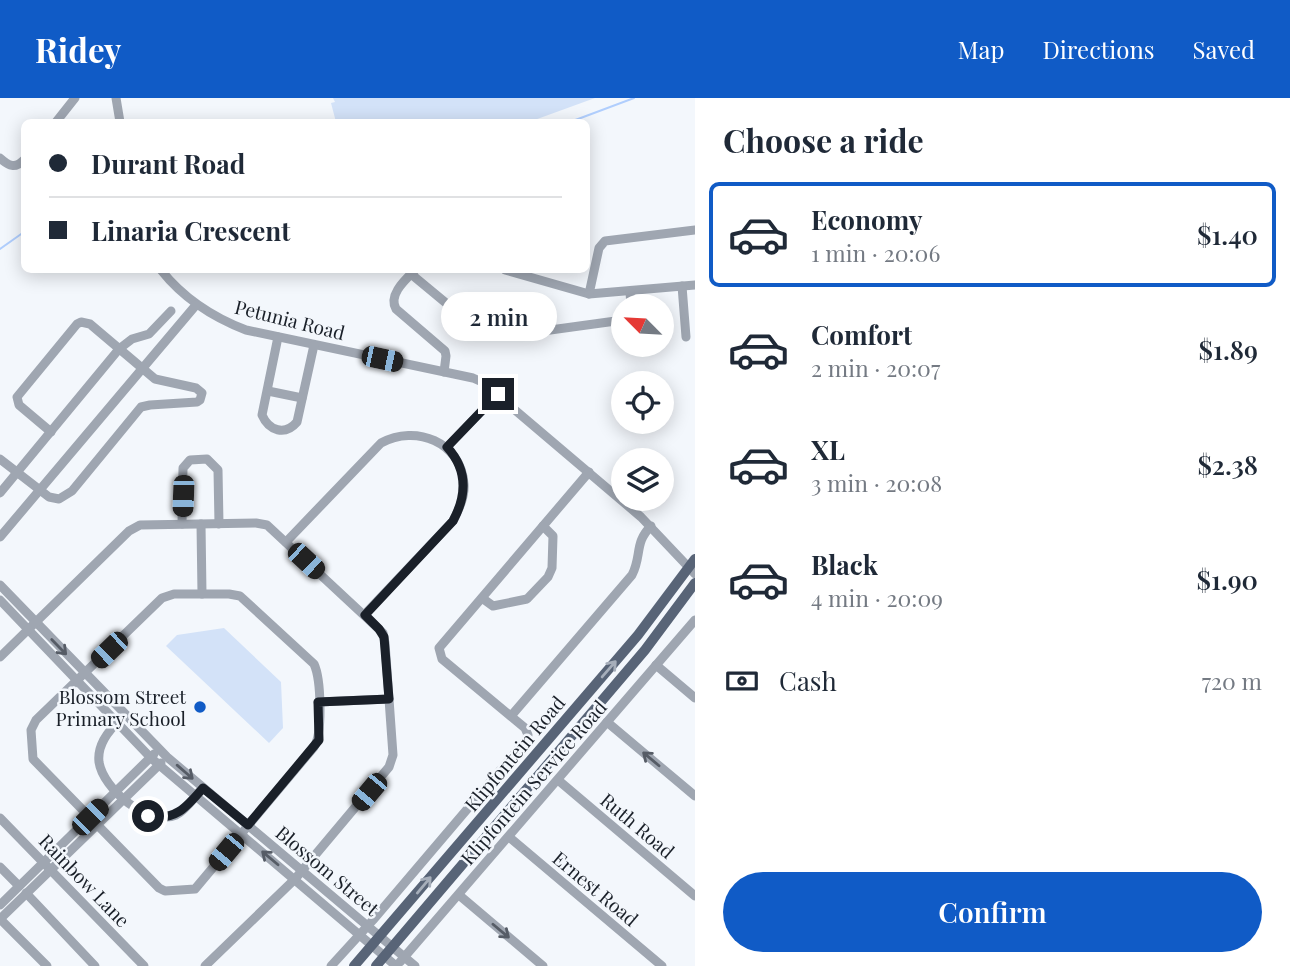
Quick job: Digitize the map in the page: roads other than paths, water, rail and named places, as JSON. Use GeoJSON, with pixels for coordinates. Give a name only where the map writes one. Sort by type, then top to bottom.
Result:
{"type":"FeatureCollection","features":[{"type":"Feature","properties":{"kind":"main road","name":"Klipfontein Road"},"geometry":{"type":"LineString","coordinates":[[354,966],[638,635],[693,567]]}},
{"type":"Feature","properties":{"kind":"main road","name":"Klipfontein Road"},"geometry":{"type":"LineString","coordinates":[[376,966],[645,650],[695,583]]}},
{"type":"Feature","properties":{"kind":"street"},"geometry":{"type":"LineString","coordinates":[[58,119],[75,98]]}},
{"type":"Feature","properties":{"kind":"street"},"geometry":{"type":"LineString","coordinates":[[116,98],[120,119]]}},
{"type":"Feature","properties":{"kind":"street"},"geometry":{"type":"LineString","coordinates":[[2,164],[17,166],[21,163]]}},
{"type":"Feature","properties":{"kind":"street"},"geometry":{"type":"LineString","coordinates":[[589,294],[599,248],[605,241],[695,230]]}},
{"type":"Feature","properties":{"kind":"street","name":"Petunia Road"},"geometry":{"type":"LineString","coordinates":[[164,273],[196,305],[230,324],[278,337],[473,378],[498,394],[589,472],[693,567]]}},
{"type":"Feature","properties":{"kind":"street"},"geometry":{"type":"LineString","coordinates":[[412,273],[394,294],[393,303],[396,310],[444,351],[444,372]]}},
{"type":"Feature","properties":{"kind":"street"},"geometry":{"type":"LineString","coordinates":[[414,273],[446,303],[528,329],[542,331],[611,322]]}},
{"type":"Feature","properties":{"kind":"street"},"geometry":{"type":"LineString","coordinates":[[516,273],[589,294],[695,285]]}},
{"type":"Feature","properties":{"kind":"street"},"geometry":{"type":"LineString","coordinates":[[682,286],[686,337]]}},
{"type":"Feature","properties":{"kind":"street"},"geometry":{"type":"LineString","coordinates":[[0,537],[196,305]]}},
{"type":"Feature","properties":{"kind":"street"},"geometry":{"type":"LineString","coordinates":[[0,493],[119,349],[132,339],[149,334],[171,311]]}},
{"type":"Feature","properties":{"kind":"street"},"geometry":{"type":"LineString","coordinates":[[0,458],[54,499],[65,496],[145,405],[200,400],[202,393],[199,390],[158,381],[90,324],[81,322],[18,394],[19,405],[51,432]]}},
{"type":"Feature","properties":{"kind":"street"},"geometry":{"type":"LineString","coordinates":[[278,337],[262,415],[273,429],[284,431],[297,422],[314,345]]}},
{"type":"Feature","properties":{"kind":"street"},"geometry":{"type":"LineString","coordinates":[[268,391],[302,398]]}},
{"type":"Feature","properties":{"kind":"street"},"geometry":{"type":"LineString","coordinates":[[447,447],[498,394]]}},
{"type":"Feature","properties":{"kind":"street"},"geometry":{"type":"LineString","coordinates":[[286,542],[381,443],[394,437],[414,435],[429,437],[447,447],[462,473],[464,485],[460,507],[453,521],[365,615]]}},
{"type":"Feature","properties":{"kind":"street"},"geometry":{"type":"LineString","coordinates":[[182,524],[183,468],[190,460],[207,459],[216,465],[218,470],[219,524]]}},
{"type":"Feature","properties":{"kind":"street"},"geometry":{"type":"LineString","coordinates":[[331,966],[526,740],[527,731],[439,654],[442,642],[589,472]]}},
{"type":"Feature","properties":{"kind":"street"},"geometry":{"type":"LineString","coordinates":[[0,657],[135,527],[261,523],[286,542],[379,629],[384,637],[389,699],[393,755],[389,767],[303,871],[205,966]]}},
{"type":"Feature","properties":{"kind":"street"},"geometry":{"type":"LineString","coordinates":[[201,524],[202,594]]}},
{"type":"Feature","properties":{"kind":"street"},"geometry":{"type":"LineString","coordinates":[[482,598],[494,606],[523,601],[532,596],[552,568],[552,536],[543,526]]}},
{"type":"Feature","properties":{"kind":"street"},"geometry":{"type":"LineString","coordinates":[[511,716],[632,575],[636,567],[640,538],[651,526]]}},
{"type":"Feature","properties":{"kind":"street","name":"Blossom Street"},"geometry":{"type":"LineString","coordinates":[[0,585],[77,681],[151,758],[360,934],[376,941]]}},
{"type":"Feature","properties":{"kind":"street"},"geometry":{"type":"LineString","coordinates":[[236,594],[314,664],[317,673],[319,740],[195,889],[165,891],[159,888],[36,762],[31,753],[33,724],[84,674],[162,597],[236,594]]}},
{"type":"Feature","properties":{"kind":"street","name":"Blossom Street"},"geometry":{"type":"LineString","coordinates":[[0,600],[84,674],[167,757],[367,926],[376,941],[388,952]]}},
{"type":"Feature","properties":{"kind":"street","name":"Klipfontein Service Road"},"geometry":{"type":"LineString","coordinates":[[396,966],[695,620]]}},
{"type":"Feature","properties":{"kind":"street"},"geometry":{"type":"LineString","coordinates":[[656,665],[695,698]]}},
{"type":"Feature","properties":{"kind":"street"},"geometry":{"type":"LineString","coordinates":[[318,702],[389,699]]}},
{"type":"Feature","properties":{"kind":"street"},"geometry":{"type":"LineString","coordinates":[[125,715],[105,736],[99,753],[102,772],[138,811],[148,816],[165,818],[182,811],[203,788]]}},
{"type":"Feature","properties":{"kind":"street"},"geometry":{"type":"LineString","coordinates":[[607,722],[695,796]]}},
{"type":"Feature","properties":{"kind":"street"},"geometry":{"type":"LineString","coordinates":[[47,966],[0,919],[23,890],[94,821],[159,749]]}},
{"type":"Feature","properties":{"kind":"street"},"geometry":{"type":"LineString","coordinates":[[120,794],[167,757]]}},
{"type":"Feature","properties":{"kind":"street","name":"Ruth Road"},"geometry":{"type":"LineString","coordinates":[[558,780],[695,896]]}},
{"type":"Feature","properties":{"kind":"street","name":"Rainbow Lane"},"geometry":{"type":"LineString","coordinates":[[0,818],[144,966]]}},
{"type":"Feature","properties":{"kind":"street","name":"Ernest Road"},"geometry":{"type":"LineString","coordinates":[[509,837],[662,966]]}},
{"type":"Feature","properties":{"kind":"street"},"geometry":{"type":"LineString","coordinates":[[0,867],[96,966]]}},
{"type":"Feature","properties":{"kind":"street"},"geometry":{"type":"LineString","coordinates":[[0,905],[23,890]]}},
{"type":"Feature","properties":{"kind":"street"},"geometry":{"type":"LineString","coordinates":[[459,895],[543,966]]}},
{"type":"Feature","properties":{"kind":"street"},"geometry":{"type":"LineString","coordinates":[[388,952],[404,957],[415,966]]}},
{"type":"Feature","properties":{"kind":"street"},"geometry":{"type":"LineString","coordinates":[[388,952],[396,966]]}},
{"type":"Feature","properties":{"kind":"waterway"},"geometry":{"type":"LineString","coordinates":[[578,119],[634,98]]}},
{"type":"Feature","properties":{"kind":"waterway"},"geometry":{"type":"LineString","coordinates":[[0,249],[21,234]]}},
{"type":"Feature","properties":{"kind":"place","name":"Blossom Street Primary School"},"geometry":{"type":"Point","coordinates":[200,707]}}]}
